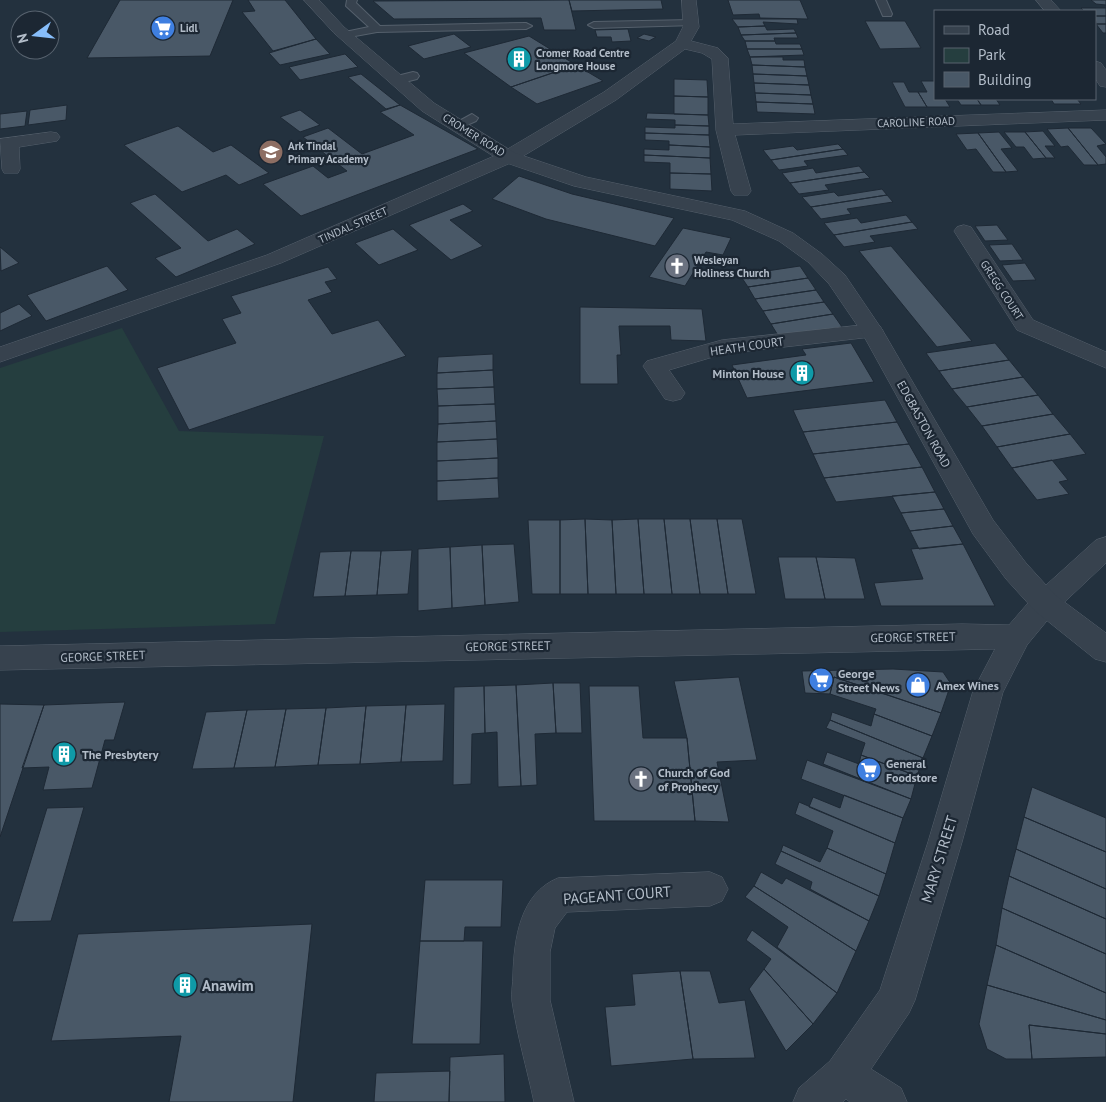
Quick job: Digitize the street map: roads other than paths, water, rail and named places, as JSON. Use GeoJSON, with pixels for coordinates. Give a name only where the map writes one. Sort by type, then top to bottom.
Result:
{"type":"FeatureCollection","features":[{"type":"Feature","properties":{"kind":"street","name":"CROMER ROAD"},"geometry":{"type":"LineString","coordinates":[[311,0],[344,35],[405,78],[428,107],[465,121],[508,157],[581,182],[732,214]]}},
{"type":"Feature","properties":{"kind":"street"},"geometry":{"type":"LineString","coordinates":[[689,0],[691,23],[682,44],[716,53],[720,58],[725,130],[741,191]]}},
{"type":"Feature","properties":{"kind":"street"},"geometry":{"type":"LineString","coordinates":[[1044,0],[1052,10]]}},
{"type":"Feature","properties":{"kind":"street","name":"TINDAL STREET"},"geometry":{"type":"LineString","coordinates":[[0,355],[274,259],[508,157],[610,96],[682,44]]}},
{"type":"Feature","properties":{"kind":"street"},"geometry":{"type":"LineString","coordinates":[[1096,67],[1106,82]]}},
{"type":"Feature","properties":{"kind":"street","name":"CAROLINE ROAD"},"geometry":{"type":"LineString","coordinates":[[725,130],[1106,115]]}},
{"type":"Feature","properties":{"kind":"street"},"geometry":{"type":"LineString","coordinates":[[11,169],[5,143],[51,137]]}},
{"type":"Feature","properties":{"kind":"street","name":"EDGBASTON ROAD"},"geometry":{"type":"LineString","coordinates":[[732,214],[786,237],[815,258],[836,280],[872,332],[983,527],[1016,572],[1045,603],[1106,650]]}},
{"type":"Feature","properties":{"kind":"street","name":"GREGG COURT"},"geometry":{"type":"LineString","coordinates":[[964,231],[1025,325],[1106,361]]}},
{"type":"Feature","properties":{"kind":"street","name":"HEATH COURT"},"geometry":{"type":"LineString","coordinates":[[673,393],[655,366],[722,347],[872,332]]}},
{"type":"Feature","properties":{"kind":"street","name":"MARY STREET"},"geometry":{"type":"LineString","coordinates":[[813,1102],[844,1074],[896,1000],[945,842],[988,691],[1016,637],[1045,603],[1106,547]]}},
{"type":"Feature","properties":{"kind":"street","name":"GEORGE STREET"},"geometry":{"type":"LineString","coordinates":[[0,658],[962,636],[1016,637]]}},
{"type":"Feature","properties":{"kind":"street","name":"PAGEANT COURT"},"geometry":{"type":"LineString","coordinates":[[554,1102],[531,1000],[532,952],[538,921],[558,895],[710,889]]}},
{"type":"Feature","properties":{"kind":"street"},"geometry":{"type":"LineString","coordinates":[[844,1074],[887,1102]]}},
{"type":"Feature","properties":{"kind":"lane"},"geometry":{"type":"LineString","coordinates":[[352,0],[350,4],[377,29]]}},
{"type":"Feature","properties":{"kind":"lane"},"geometry":{"type":"LineString","coordinates":[[881,0],[887,14]]}},
{"type":"Feature","properties":{"kind":"lane"},"geometry":{"type":"LineString","coordinates":[[594,25],[691,23]]}},
{"type":"Feature","properties":{"kind":"lane"},"geometry":{"type":"LineString","coordinates":[[344,35],[377,29],[526,26]]}},
{"type":"Feature","properties":{"kind":"place","name":"Lidl"},"geometry":{"type":"Point","coordinates":[163,28]}},
{"type":"Feature","properties":{"kind":"place","name":"Cromer Road Centre Longmore House"},"geometry":{"type":"Point","coordinates":[519,59]}},
{"type":"Feature","properties":{"kind":"place","name":"Ark Tindal Primary Academy"},"geometry":{"type":"Point","coordinates":[271,152]}},
{"type":"Feature","properties":{"kind":"place","name":"Wesleyan Holiness Church"},"geometry":{"type":"Point","coordinates":[677,266]}},
{"type":"Feature","properties":{"kind":"place","name":"Minton House"},"geometry":{"type":"Point","coordinates":[802,373]}},
{"type":"Feature","properties":{"kind":"place","name":"George Street News"},"geometry":{"type":"Point","coordinates":[821,680]}},
{"type":"Feature","properties":{"kind":"place","name":"Amex Wines"},"geometry":{"type":"Point","coordinates":[918,685]}},
{"type":"Feature","properties":{"kind":"place","name":"The Presbytery"},"geometry":{"type":"Point","coordinates":[64,754]}},
{"type":"Feature","properties":{"kind":"place","name":"General Foodstore"},"geometry":{"type":"Point","coordinates":[869,770]}},
{"type":"Feature","properties":{"kind":"place","name":"Church of God of Prophecy"},"geometry":{"type":"Point","coordinates":[641,779]}},
{"type":"Feature","properties":{"kind":"place","name":"Anawim"},"geometry":{"type":"Point","coordinates":[185,985]}}]}
